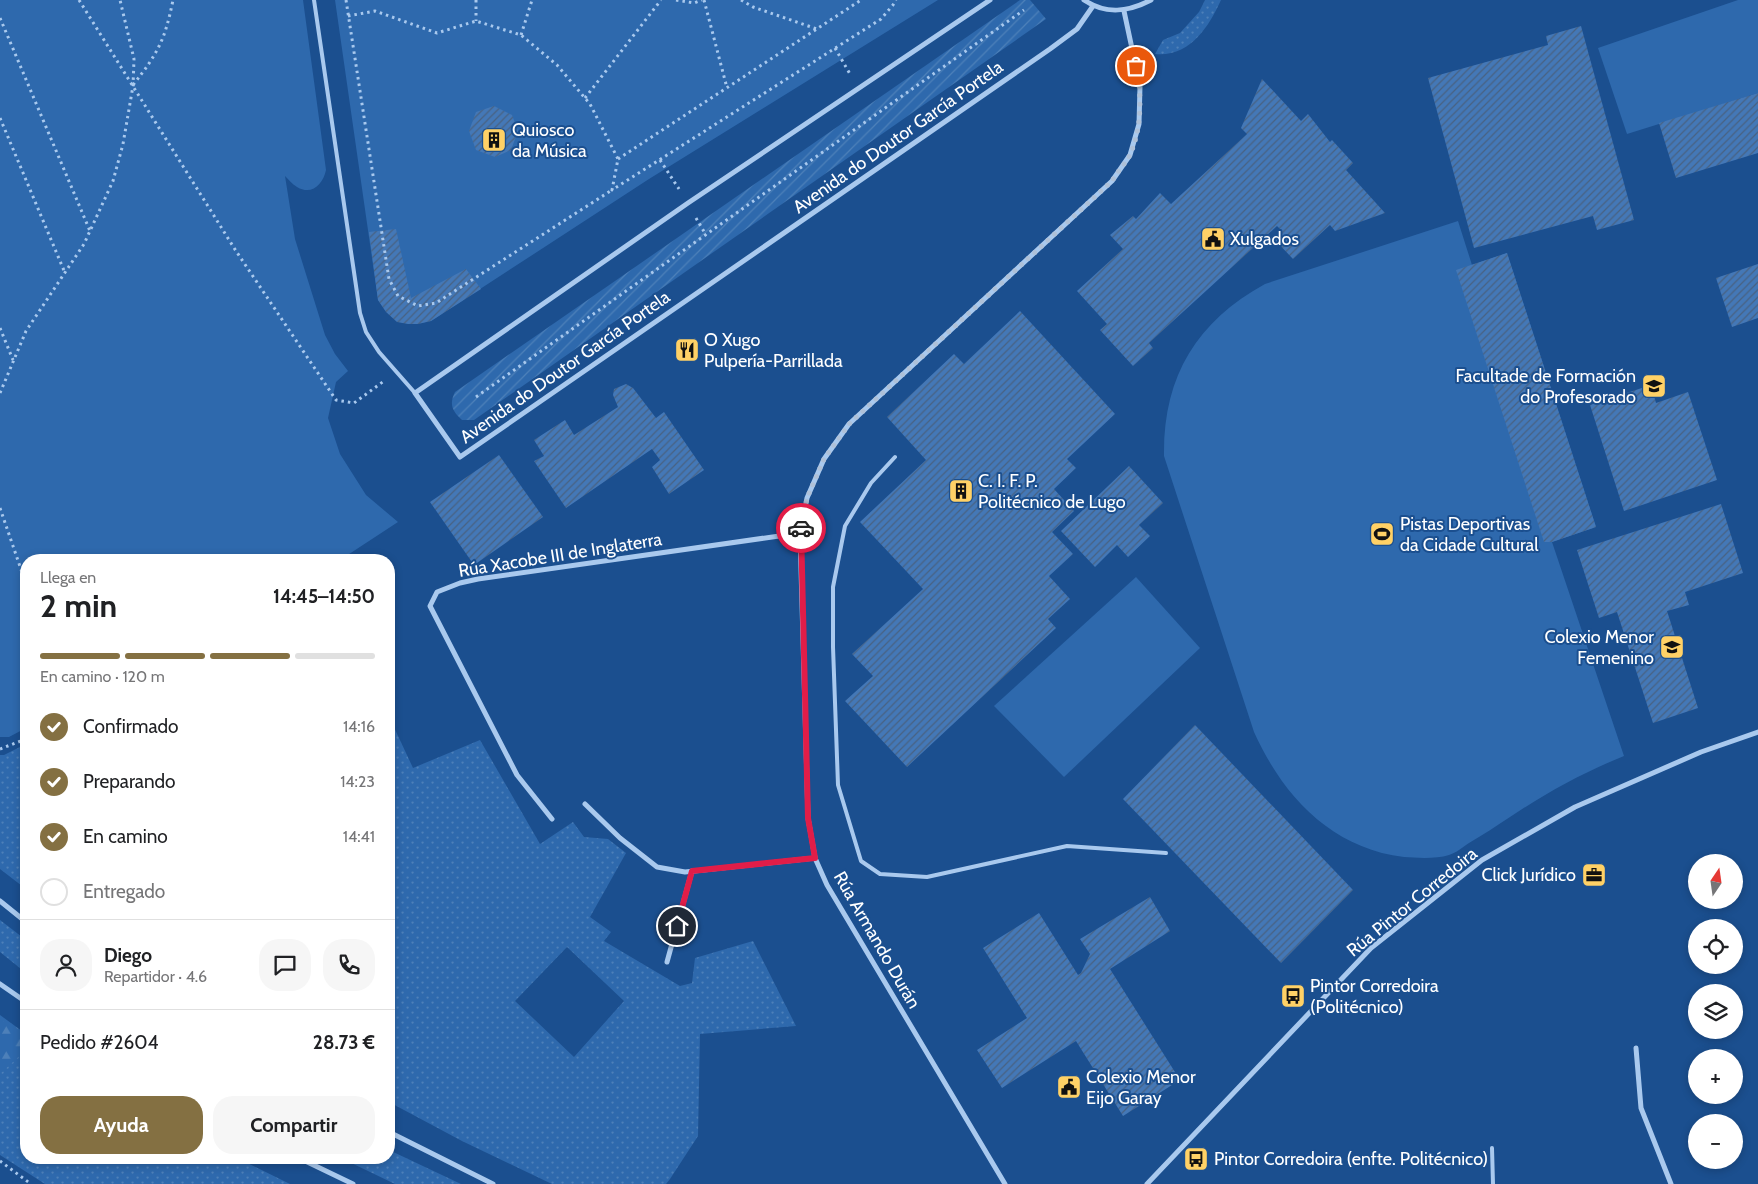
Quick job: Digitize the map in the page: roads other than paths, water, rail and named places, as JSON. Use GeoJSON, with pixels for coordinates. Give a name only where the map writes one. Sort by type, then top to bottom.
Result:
{"type":"FeatureCollection","features":[{"type":"Feature","properties":{"kind":"street"},"geometry":{"type":"LineString","coordinates":[[416,393],[688,203],[990,0]]}},
{"type":"Feature","properties":{"kind":"street"},"geometry":{"type":"LineString","coordinates":[[1084,0],[1093,6],[1108,10],[1124,11],[1138,7],[1151,0]]}},
{"type":"Feature","properties":{"kind":"street","name":"Avenida do Doutor García Portela"},"geometry":{"type":"LineString","coordinates":[[416,393],[460,457],[1050,49],[1077,29],[1093,6]]}},
{"type":"Feature","properties":{"kind":"street","name":"Rúa Armando Durán"},"geometry":{"type":"LineString","coordinates":[[1005,1184],[827,885],[815,858],[808,818],[800,534],[807,498],[824,459],[849,424],[1112,181],[1130,155],[1139,124],[1140,86],[1124,11]]}},
{"type":"Feature","properties":{"kind":"street","name":"Rúa Xacobe III de Inglaterra"},"geometry":{"type":"LineString","coordinates":[[552,819],[517,775],[430,606],[438,592],[460,583],[478,579],[800,534]]}},
{"type":"Feature","properties":{"kind":"street","name":"Rúa Pintor Corredoira"},"geometry":{"type":"LineString","coordinates":[[1147,1184],[1371,948],[1482,860],[1575,808],[1701,752],[1758,732]]}},
{"type":"Feature","properties":{"kind":"street"},"geometry":{"type":"LineString","coordinates":[[586,804],[620,838],[657,867],[685,872],[815,858]]}},
{"type":"Feature","properties":{"kind":"street"},"geometry":{"type":"LineString","coordinates":[[667,962],[692,871]]}},
{"type":"Feature","properties":{"kind":"street"},"geometry":{"type":"LineString","coordinates":[[0,901],[20,917]]}},
{"type":"Feature","properties":{"kind":"street"},"geometry":{"type":"LineString","coordinates":[[0,984],[20,998]]}},
{"type":"Feature","properties":{"kind":"street"},"geometry":{"type":"LineString","coordinates":[[1636,1048],[1641,1108],[1671,1184]]}},
{"type":"Feature","properties":{"kind":"street"},"geometry":{"type":"LineString","coordinates":[[395,1135],[493,1184]]}},
{"type":"Feature","properties":{"kind":"street"},"geometry":{"type":"LineString","coordinates":[[311,1164],[353,1184]]}},
{"type":"Feature","properties":{"kind":"lane"},"geometry":{"type":"LineString","coordinates":[[314,0],[360,313],[366,332],[379,352],[416,393]]}},
{"type":"Feature","properties":{"kind":"lane"},"geometry":{"type":"LineString","coordinates":[[895,457],[872,483],[845,526],[833,587],[833,647],[838,785],[861,860],[880,874],[927,877],[1067,846],[1166,853]]}},
{"type":"Feature","properties":{"kind":"lane"},"geometry":{"type":"LineString","coordinates":[[1492,1148],[1494,1184]]}},
{"type":"Feature","properties":{"kind":"place","name":"Quiosco da Música"},"geometry":{"type":"Point","coordinates":[494,140]}},
{"type":"Feature","properties":{"kind":"place","name":"Xulgados"},"geometry":{"type":"Point","coordinates":[1213,239]}},
{"type":"Feature","properties":{"kind":"place","name":"O Xugo Pulpería-Parrillada"},"geometry":{"type":"Point","coordinates":[687,350]}},
{"type":"Feature","properties":{"kind":"place","name":"Facultade de Formación do Profesorado"},"geometry":{"type":"Point","coordinates":[1654,386]}},
{"type":"Feature","properties":{"kind":"place","name":"C. I. F. P. Politécnico de Lugo"},"geometry":{"type":"Point","coordinates":[961,491]}},
{"type":"Feature","properties":{"kind":"place","name":"Pistas Deportivas da Cidade Cultural"},"geometry":{"type":"Point","coordinates":[1382,534]}},
{"type":"Feature","properties":{"kind":"place","name":"Colexio Menor Femenino"},"geometry":{"type":"Point","coordinates":[1672,647]}},
{"type":"Feature","properties":{"kind":"place","name":"Click Jurídico"},"geometry":{"type":"Point","coordinates":[1594,875]}},
{"type":"Feature","properties":{"kind":"place","name":"Pintor Corredoira (Politécnico)"},"geometry":{"type":"Point","coordinates":[1293,996]}},
{"type":"Feature","properties":{"kind":"place","name":"Colexio Menor Eijo Garay"},"geometry":{"type":"Point","coordinates":[1069,1087]}},
{"type":"Feature","properties":{"kind":"place","name":"Pintor Corredoira (enfte. Politécnico)"},"geometry":{"type":"Point","coordinates":[1196,1159]}}]}
